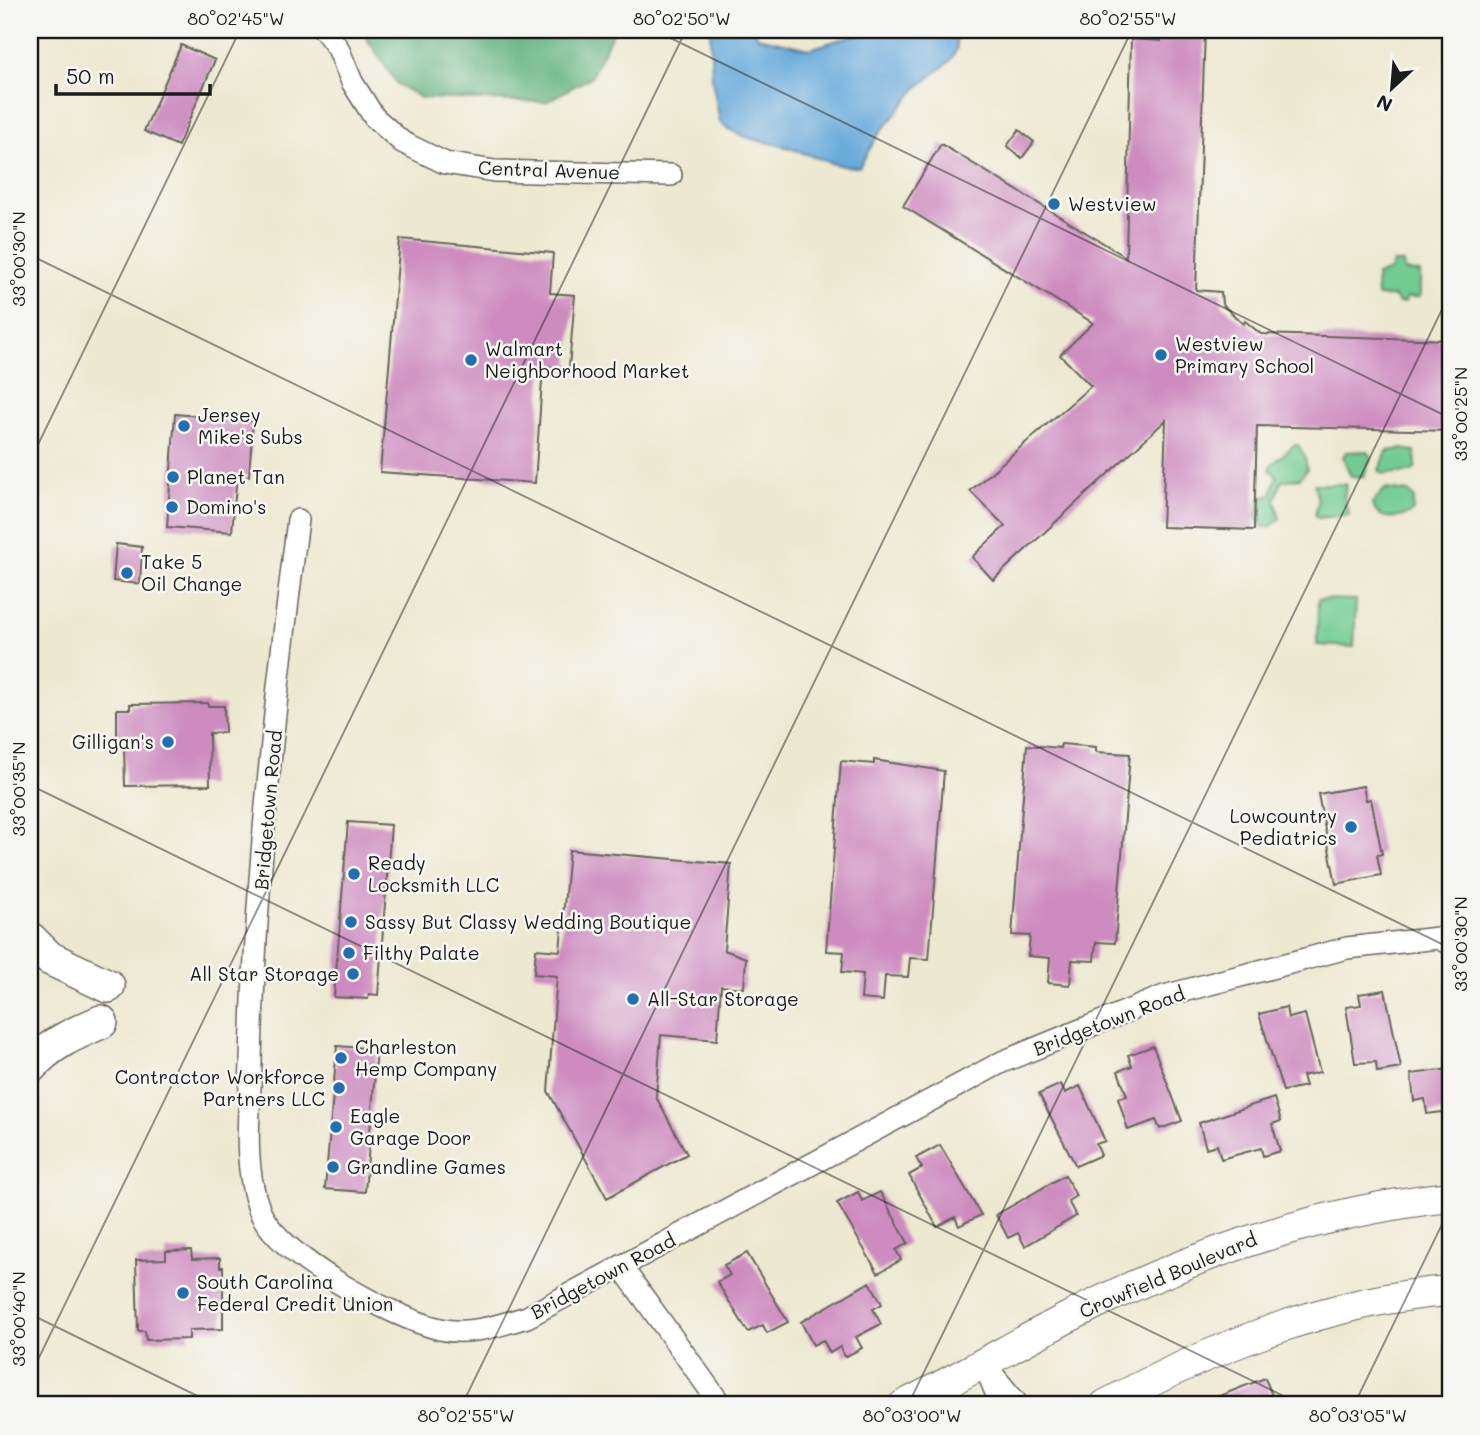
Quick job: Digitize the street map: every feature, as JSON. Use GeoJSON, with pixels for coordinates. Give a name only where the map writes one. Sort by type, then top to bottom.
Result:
{"type":"FeatureCollection","features":[{"type":"Feature","properties":{"kind":"main road"},"geometry":{"type":"LineString","coordinates":[[30,939],[49,958],[107,985]]}},
{"type":"Feature","properties":{"kind":"main road"},"geometry":{"type":"LineString","coordinates":[[30,1067],[41,1054],[63,1039],[101,1021]]}},
{"type":"Feature","properties":{"kind":"main road","name":"Crowfield Boulevard"},"geometry":{"type":"LineString","coordinates":[[904,1405],[1063,1320],[1140,1283],[1265,1235],[1414,1201],[1450,1197]]}},
{"type":"Feature","properties":{"kind":"main road"},"geometry":{"type":"LineString","coordinates":[[1105,1405],[1209,1356],[1317,1315],[1408,1293],[1450,1291]]}},
{"type":"Feature","properties":{"kind":"street","name":"Central Avenue"},"geometry":{"type":"LineString","coordinates":[[324,30],[338,48],[352,82],[374,117],[402,142],[445,163],[494,170],[671,175]]}},
{"type":"Feature","properties":{"kind":"street","name":"Bridgetown Road"},"geometry":{"type":"LineString","coordinates":[[298,520],[278,682],[254,978],[248,1159],[259,1211],[288,1247],[333,1280],[392,1312],[441,1330],[485,1329],[527,1317],[1002,1062],[1164,996],[1347,948],[1438,937],[1450,944]]}},
{"type":"Feature","properties":{"kind":"street"},"geometry":{"type":"LineString","coordinates":[[621,1266],[721,1405]]}},
{"type":"Feature","properties":{"kind":"street"},"geometry":{"type":"LineString","coordinates":[[984,1364],[1000,1405]]}},
{"type":"Feature","properties":{"kind":"street"},"geometry":{"type":"LineString","coordinates":[[984,1364],[1018,1405]]}},
{"type":"Feature","properties":{"kind":"green space"},"geometry":{"type":"Polygon","coordinates":[[[361,30],[614,30],[591,77],[546,102],[421,98],[397,84],[361,30]]]}},
{"type":"Feature","properties":{"kind":"green space"},"geometry":{"type":"Polygon","coordinates":[[[1393,263],[1403,263],[1404,271],[1420,273],[1420,297],[1406,298],[1405,302],[1399,303],[1395,297],[1377,296],[1376,275],[1390,271],[1393,263]]]}},
{"type":"Feature","properties":{"kind":"green space"},"geometry":{"type":"Polygon","coordinates":[[[1294,445],[1298,445],[1305,456],[1307,469],[1300,478],[1282,481],[1275,499],[1280,519],[1270,527],[1263,527],[1256,517],[1261,498],[1271,495],[1277,476],[1270,470],[1271,465],[1294,445]]]}},
{"type":"Feature","properties":{"kind":"green space"},"geometry":{"type":"Polygon","coordinates":[[[1368,451],[1371,458],[1364,476],[1351,477],[1343,457],[1346,452],[1368,451]]]}},
{"type":"Feature","properties":{"kind":"green space"},"geometry":{"type":"Polygon","coordinates":[[[1387,451],[1415,451],[1416,468],[1410,472],[1383,474],[1379,470],[1387,451]]]}},
{"type":"Feature","properties":{"kind":"green space"},"geometry":{"type":"Polygon","coordinates":[[[1314,484],[1346,484],[1344,499],[1349,515],[1317,518],[1315,515],[1318,501],[1314,484]]]}},
{"type":"Feature","properties":{"kind":"green space"},"geometry":{"type":"Polygon","coordinates":[[[1385,489],[1408,492],[1414,497],[1413,511],[1390,518],[1379,514],[1372,503],[1385,489]]]}},
{"type":"Feature","properties":{"kind":"green space"},"geometry":{"type":"Polygon","coordinates":[[[1318,599],[1356,600],[1354,647],[1317,645],[1318,599]]]}},
{"type":"Feature","properties":{"kind":"water"},"geometry":{"type":"Polygon","coordinates":[[[710,30],[754,30],[758,37],[810,49],[850,36],[894,31],[946,31],[956,35],[957,49],[949,62],[918,87],[878,135],[859,167],[849,167],[743,136],[720,122],[712,80],[710,30]]]}},
{"type":"Feature","properties":{"kind":"building"},"geometry":{"type":"Polygon","coordinates":[[[1161,30],[1205,30],[1196,290],[1221,292],[1222,304],[1243,324],[1245,321],[1261,334],[1450,340],[1450,431],[1257,426],[1254,530],[1162,527],[1166,420],[993,580],[972,557],[1005,526],[970,491],[1091,386],[1060,355],[1093,323],[903,206],[941,144],[1126,257],[1131,39],[1161,41],[1161,30]]]}},
{"type":"Feature","properties":{"kind":"building"},"geometry":{"type":"Polygon","coordinates":[[[181,45],[215,60],[178,146],[144,131],[181,45]]]}},
{"type":"Feature","properties":{"kind":"building"},"geometry":{"type":"Polygon","coordinates":[[[1019,130],[1034,142],[1022,158],[1007,146],[1019,130]]]}},
{"type":"Feature","properties":{"kind":"building"},"geometry":{"type":"Polygon","coordinates":[[[400,239],[553,253],[550,293],[575,295],[569,368],[543,366],[535,483],[380,472],[400,239]]]}},
{"type":"Feature","properties":{"kind":"building"},"geometry":{"type":"Polygon","coordinates":[[[175,414],[253,421],[249,476],[237,475],[232,532],[167,527],[175,414]]]}},
{"type":"Feature","properties":{"kind":"building","name":"Take 5 Oil Change"},"geometry":{"type":"Polygon","coordinates":[[[116,544],[142,547],[140,584],[113,581],[116,544]]]}},
{"type":"Feature","properties":{"kind":"building"},"geometry":{"type":"Polygon","coordinates":[[[208,703],[208,706],[224,706],[225,733],[209,733],[210,785],[125,786],[124,747],[117,748],[117,709],[130,709],[130,704],[208,703]]]}},
{"type":"Feature","properties":{"kind":"building"},"geometry":{"type":"Polygon","coordinates":[[[1061,744],[1096,747],[1096,752],[1130,754],[1115,943],[1096,942],[1094,961],[1072,960],[1070,985],[1048,983],[1050,958],[1028,956],[1030,936],[1012,935],[1027,745],[1060,748],[1061,744]]]}},
{"type":"Feature","properties":{"kind":"building"},"geometry":{"type":"Polygon","coordinates":[[[874,760],[944,771],[929,959],[910,958],[908,977],[885,976],[883,1001],[861,999],[863,974],[842,972],[844,952],[826,951],[841,761],[874,764],[874,760]]]}},
{"type":"Feature","properties":{"kind":"building","name":"Lowcountry Pediatrics"},"geometry":{"type":"Polygon","coordinates":[[[1363,786],[1366,800],[1371,799],[1382,854],[1377,855],[1381,875],[1336,884],[1318,794],[1363,786]]]}},
{"type":"Feature","properties":{"kind":"building"},"geometry":{"type":"Polygon","coordinates":[[[348,822],[391,825],[378,995],[369,994],[368,999],[334,997],[348,822]]]}},
{"type":"Feature","properties":{"kind":"building"},"geometry":{"type":"Polygon","coordinates":[[[569,850],[731,864],[724,950],[746,958],[744,988],[721,986],[717,1040],[661,1035],[656,1097],[687,1154],[607,1198],[548,1091],[557,976],[534,974],[536,949],[560,951],[569,850]]]}},
{"type":"Feature","properties":{"kind":"building"},"geometry":{"type":"Polygon","coordinates":[[[1385,990],[1401,1068],[1377,1072],[1376,1062],[1355,1063],[1346,1007],[1361,1005],[1359,994],[1385,990]]]}},
{"type":"Feature","properties":{"kind":"building"},"geometry":{"type":"Polygon","coordinates":[[[1286,1007],[1288,1018],[1305,1014],[1320,1072],[1302,1076],[1305,1086],[1283,1091],[1259,1014],[1286,1007]]]}},
{"type":"Feature","properties":{"kind":"building"},"geometry":{"type":"Polygon","coordinates":[[[337,1046],[377,1049],[365,1192],[325,1189],[337,1046]]]}},
{"type":"Feature","properties":{"kind":"building"},"geometry":{"type":"Polygon","coordinates":[[[1153,1046],[1182,1121],[1160,1129],[1156,1120],[1128,1130],[1118,1098],[1127,1096],[1118,1071],[1132,1066],[1128,1055],[1153,1046]]]}},
{"type":"Feature","properties":{"kind":"building"},"geometry":{"type":"Polygon","coordinates":[[[1450,1069],[1450,1111],[1427,1114],[1425,1099],[1414,1101],[1411,1074],[1450,1069]]]}},
{"type":"Feature","properties":{"kind":"building"},"geometry":{"type":"Polygon","coordinates":[[[1061,1084],[1065,1093],[1080,1086],[1105,1141],[1096,1144],[1101,1155],[1076,1166],[1039,1094],[1061,1084]]]}},
{"type":"Feature","properties":{"kind":"building"},"geometry":{"type":"Polygon","coordinates":[[[1274,1098],[1281,1121],[1272,1124],[1280,1151],[1263,1156],[1261,1148],[1221,1159],[1217,1145],[1206,1148],[1199,1123],[1274,1098]]]}},
{"type":"Feature","properties":{"kind":"building"},"geometry":{"type":"Polygon","coordinates":[[[940,1145],[981,1215],[959,1226],[955,1217],[937,1227],[909,1175],[922,1168],[916,1158],[940,1145]]]}},
{"type":"Feature","properties":{"kind":"building"},"geometry":{"type":"Polygon","coordinates":[[[1065,1175],[1076,1196],[1068,1201],[1076,1216],[1025,1246],[1018,1233],[1008,1238],[996,1215],[1065,1175]]]}},
{"type":"Feature","properties":{"kind":"building"},"geometry":{"type":"Polygon","coordinates":[[[858,1192],[862,1201],[880,1192],[908,1243],[896,1250],[901,1260],[878,1273],[837,1203],[858,1192]]]}},
{"type":"Feature","properties":{"kind":"building"},"geometry":{"type":"Polygon","coordinates":[[[191,1250],[192,1259],[220,1258],[220,1267],[223,1267],[223,1329],[189,1330],[189,1339],[146,1340],[145,1331],[138,1331],[136,1260],[166,1259],[166,1251],[191,1250]]]}},
{"type":"Feature","properties":{"kind":"building"},"geometry":{"type":"Polygon","coordinates":[[[747,1253],[788,1322],[767,1333],[763,1325],[748,1332],[717,1282],[730,1275],[724,1265],[747,1253]]]}},
{"type":"Feature","properties":{"kind":"building"},"geometry":{"type":"Polygon","coordinates":[[[870,1282],[882,1304],[873,1309],[881,1324],[856,1337],[862,1348],[845,1357],[840,1347],[830,1353],[823,1340],[813,1345],[801,1322],[870,1282]]]}},
{"type":"Feature","properties":{"kind":"building"},"geometry":{"type":"Polygon","coordinates":[[[1265,1378],[1276,1405],[1199,1405],[1199,1404],[1265,1378]]]}},
{"type":"Feature","properties":{"kind":"place","name":"Westview"},"geometry":{"type":"Point","coordinates":[1054,204]}},
{"type":"Feature","properties":{"kind":"place","name":"Westview Primary School"},"geometry":{"type":"Point","coordinates":[1161,355]}},
{"type":"Feature","properties":{"kind":"place","name":"Walmart Neighborhood Market"},"geometry":{"type":"Point","coordinates":[471,360]}},
{"type":"Feature","properties":{"kind":"place","name":"Jersey Mike's Subs"},"geometry":{"type":"Point","coordinates":[184,426]}},
{"type":"Feature","properties":{"kind":"place","name":"Planet Tan"},"geometry":{"type":"Point","coordinates":[173,477]}},
{"type":"Feature","properties":{"kind":"place","name":"Domino's"},"geometry":{"type":"Point","coordinates":[172,507]}},
{"type":"Feature","properties":{"kind":"place","name":"Take 5 Oil Change"},"geometry":{"type":"Point","coordinates":[127,573]}},
{"type":"Feature","properties":{"kind":"place","name":"Gilligan's"},"geometry":{"type":"Point","coordinates":[168,742]}},
{"type":"Feature","properties":{"kind":"place","name":"Lowcountry Pediatrics"},"geometry":{"type":"Point","coordinates":[1351,827]}},
{"type":"Feature","properties":{"kind":"place","name":"Ready Locksmith LLC"},"geometry":{"type":"Point","coordinates":[354,874]}},
{"type":"Feature","properties":{"kind":"place","name":"Sassy But Classy Wedding Boutique"},"geometry":{"type":"Point","coordinates":[351,922]}},
{"type":"Feature","properties":{"kind":"place","name":"Filthy Palate"},"geometry":{"type":"Point","coordinates":[349,953]}},
{"type":"Feature","properties":{"kind":"place","name":"All Star Storage"},"geometry":{"type":"Point","coordinates":[353,974]}},
{"type":"Feature","properties":{"kind":"place","name":"All-Star Storage"},"geometry":{"type":"Point","coordinates":[633,999]}},
{"type":"Feature","properties":{"kind":"place","name":"Charleston Hemp Company"},"geometry":{"type":"Point","coordinates":[341,1058]}},
{"type":"Feature","properties":{"kind":"place","name":"Contractor Workforce Partners LLC"},"geometry":{"type":"Point","coordinates":[339,1088]}},
{"type":"Feature","properties":{"kind":"place","name":"Eagle Garage Door"},"geometry":{"type":"Point","coordinates":[336,1127]}},
{"type":"Feature","properties":{"kind":"place","name":"Grandline Games"},"geometry":{"type":"Point","coordinates":[333,1167]}},
{"type":"Feature","properties":{"kind":"place","name":"South Carolina Federal Credit Union"},"geometry":{"type":"Point","coordinates":[183,1293]}}]}
